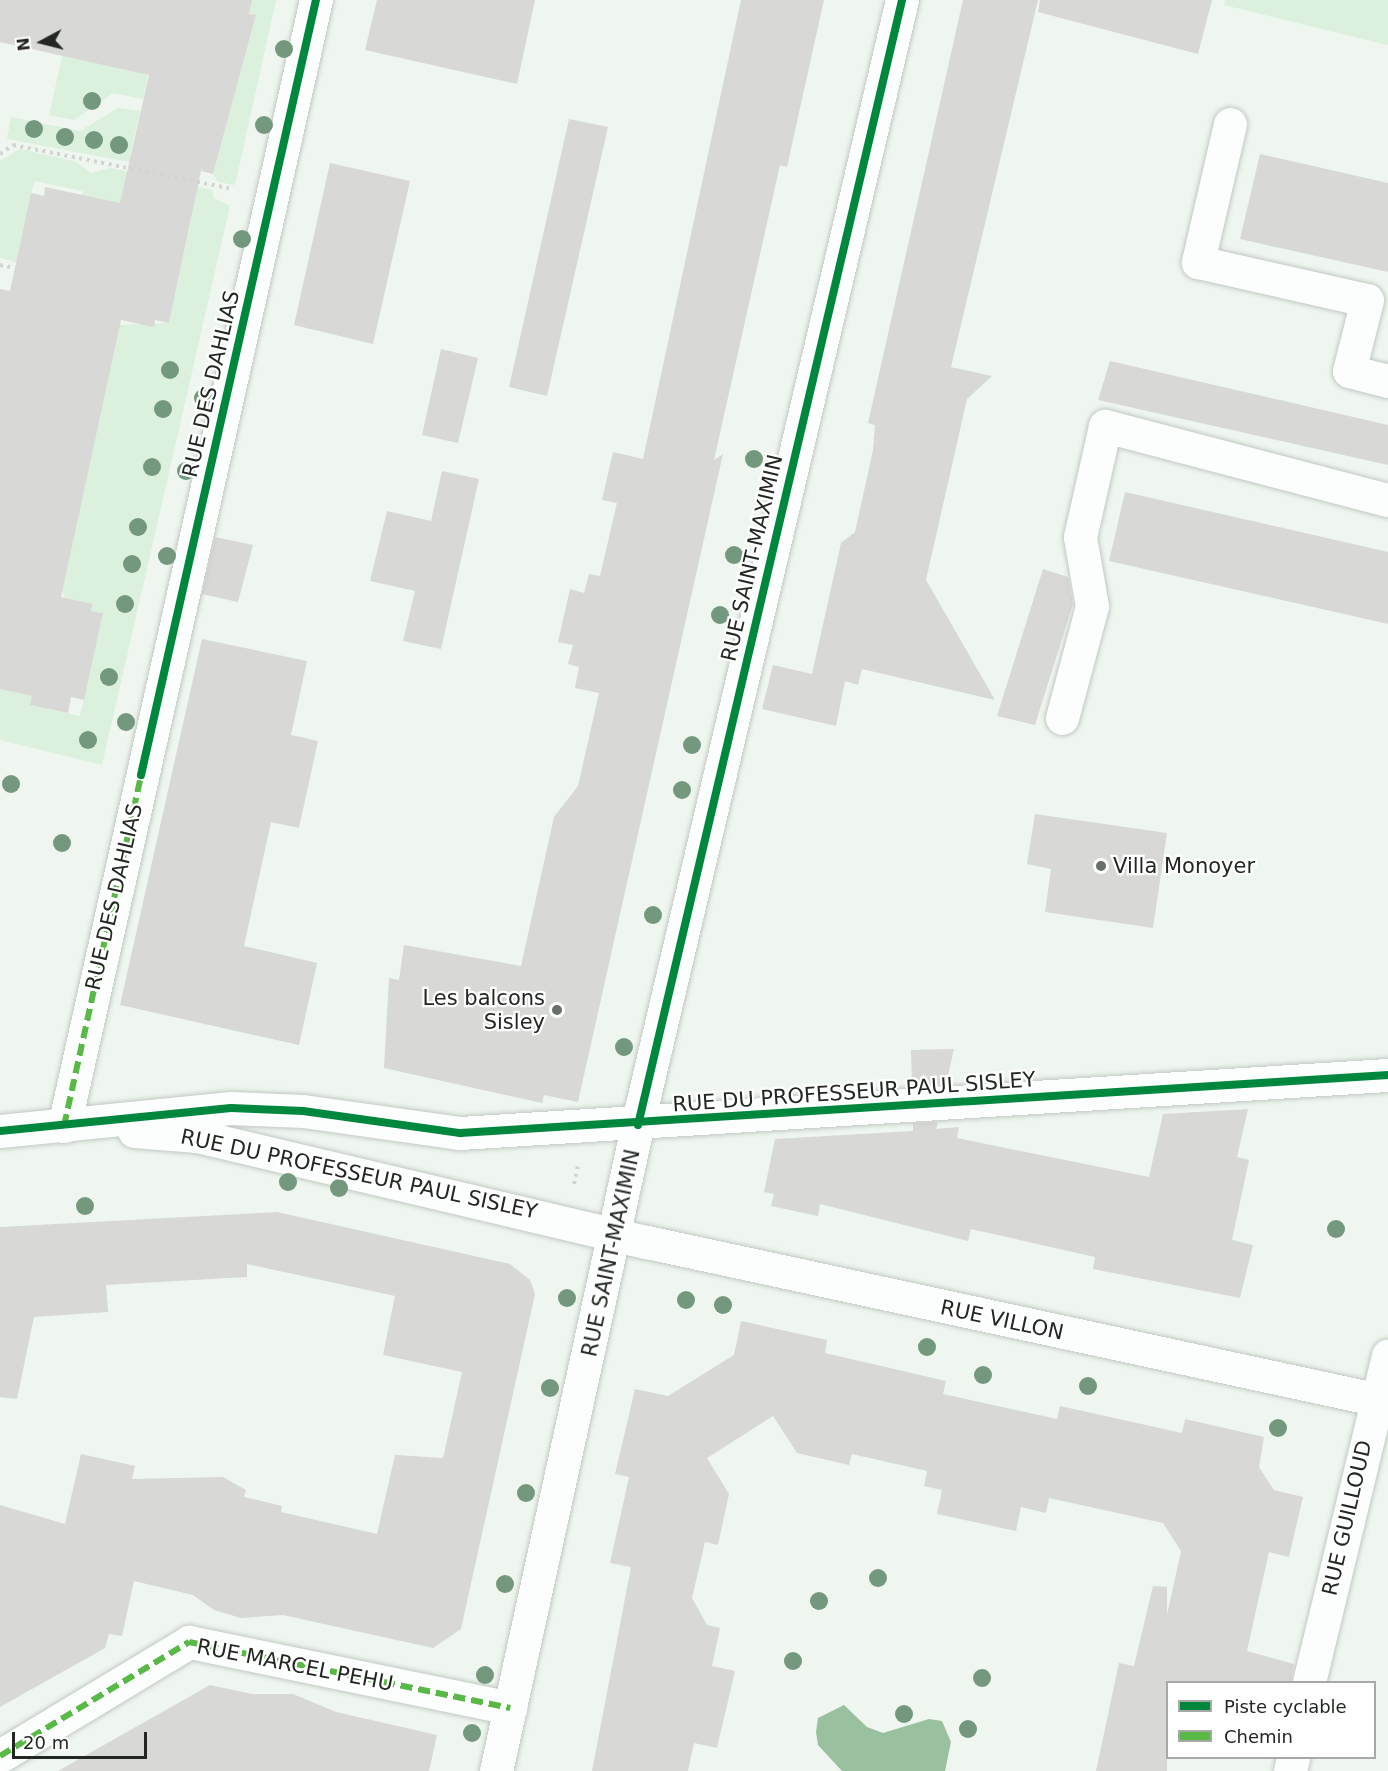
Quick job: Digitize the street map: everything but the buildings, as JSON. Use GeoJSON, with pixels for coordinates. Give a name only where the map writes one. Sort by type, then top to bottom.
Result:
{"type":"FeatureCollection","features":[{"type":"Feature","properties":{"kind":"street","name":"RUE DES DAHLIAS"},"geometry":{"type":"LineString","coordinates":[[64,1126],[316,0]]}},
{"type":"Feature","properties":{"kind":"street","name":"RUE SAINT-MAXIMIN"},"geometry":{"type":"LineString","coordinates":[[496,1771],[617,1232],[638,1125],[902,0]]}},
{"type":"Feature","properties":{"kind":"street"},"geometry":{"type":"LineString","coordinates":[[1230,124],[1198,262],[1377,302],[1349,371],[1388,381]]}},
{"type":"Feature","properties":{"kind":"street"},"geometry":{"type":"LineString","coordinates":[[1062,718],[1092,606],[1080,537],[1105,426],[1388,500]]}},
{"type":"Feature","properties":{"kind":"street","name":"RUE DU PROFESSEUR PAUL SISLEY"},"geometry":{"type":"LineString","coordinates":[[0,1131],[64,1126],[134,1114],[231,1108],[303,1111],[460,1133],[638,1125],[1388,1075]]}},
{"type":"Feature","properties":{"kind":"street","name":"RUE DU PROFESSEUR PAUL SISLEY"},"geometry":{"type":"LineString","coordinates":[[64,1126],[197,1136],[617,1232]]}},
{"type":"Feature","properties":{"kind":"street","name":"RUE VILLON"},"geometry":{"type":"LineString","coordinates":[[617,1232],[1312,1389],[1383,1401]]}},
{"type":"Feature","properties":{"kind":"street","name":"RUE GUILLOUD"},"geometry":{"type":"LineString","coordinates":[[1310,1681],[1364,1437],[1383,1401],[1388,1355]]}},
{"type":"Feature","properties":{"kind":"street","name":"RUE MARCEL PEHU"},"geometry":{"type":"LineString","coordinates":[[0,1756],[189,1642],[510,1708]]}},
{"type":"Feature","properties":{"kind":"path"},"geometry":{"type":"LineString","coordinates":[[0,154],[13,145],[272,197]]}},
{"type":"Feature","properties":{"kind":"path"},"geometry":{"type":"LineString","coordinates":[[0,265],[15,268]]}},
{"type":"Feature","properties":{"kind":"path"},"geometry":{"type":"LineString","coordinates":[[572,1194],[579,1161]]}},
{"type":"Feature","properties":{"kind":"shaded area"},"geometry":{"type":"Polygon","coordinates":[[[252,0],[276,0],[235,185],[218,182],[213,174],[256,16],[249,14],[252,0]]]}},
{"type":"Feature","properties":{"kind":"shaded area"},"geometry":{"type":"Polygon","coordinates":[[[1225,0],[1388,0],[1388,45],[1224,5],[1225,0]]]}},
{"type":"Feature","properties":{"kind":"shaded area"},"geometry":{"type":"Polygon","coordinates":[[[63,53],[148,75],[143,99],[113,93],[74,120],[49,115],[63,53]]]}},
{"type":"Feature","properties":{"kind":"shaded area"},"geometry":{"type":"Polygon","coordinates":[[[118,108],[140,111],[130,155],[139,157],[140,164],[7,139],[11,117],[80,131],[118,108]]]}},
{"type":"Feature","properties":{"kind":"shaded area"},"geometry":{"type":"Polygon","coordinates":[[[20,149],[77,162],[91,173],[111,168],[212,190],[214,198],[230,206],[102,765],[0,740],[0,689],[32,696],[30,705],[80,716],[103,613],[91,611],[93,604],[65,598],[62,591],[119,325],[169,323],[192,215],[140,204],[80,204],[83,191],[34,181],[16,262],[0,258],[0,161],[20,149]]]}},
{"type":"Feature","properties":{"kind":"shaded area"},"geometry":{"type":"Polygon","coordinates":[[[844,1705],[867,1727],[883,1733],[929,1719],[942,1721],[951,1742],[945,1771],[842,1771],[818,1745],[816,1732],[818,1718],[844,1705]]]}},
{"type":"Feature","properties":{"kind":"marked path"},"geometry":{"type":"LineString","coordinates":[[64,1126],[142,770]]}},
{"type":"Feature","properties":{"kind":"marked path"},"geometry":{"type":"LineString","coordinates":[[0,1756],[189,1642],[510,1708]]}},
{"type":"Feature","properties":{"kind":"cycle path"},"geometry":{"type":"LineString","coordinates":[[141,775],[316,0]]}},
{"type":"Feature","properties":{"kind":"cycle path"},"geometry":{"type":"LineString","coordinates":[[638,1125],[902,0]]}},
{"type":"Feature","properties":{"kind":"cycle path"},"geometry":{"type":"LineString","coordinates":[[0,1131],[231,1108],[303,1111],[460,1133],[1388,1075]]}},
{"type":"Feature","properties":{"kind":"place","name":"Villa Monoyer"},"geometry":{"type":"Point","coordinates":[1101,866]}},
{"type":"Feature","properties":{"kind":"place","name":"Les balcons Sisley"},"geometry":{"type":"Point","coordinates":[557,1010]}}]}
